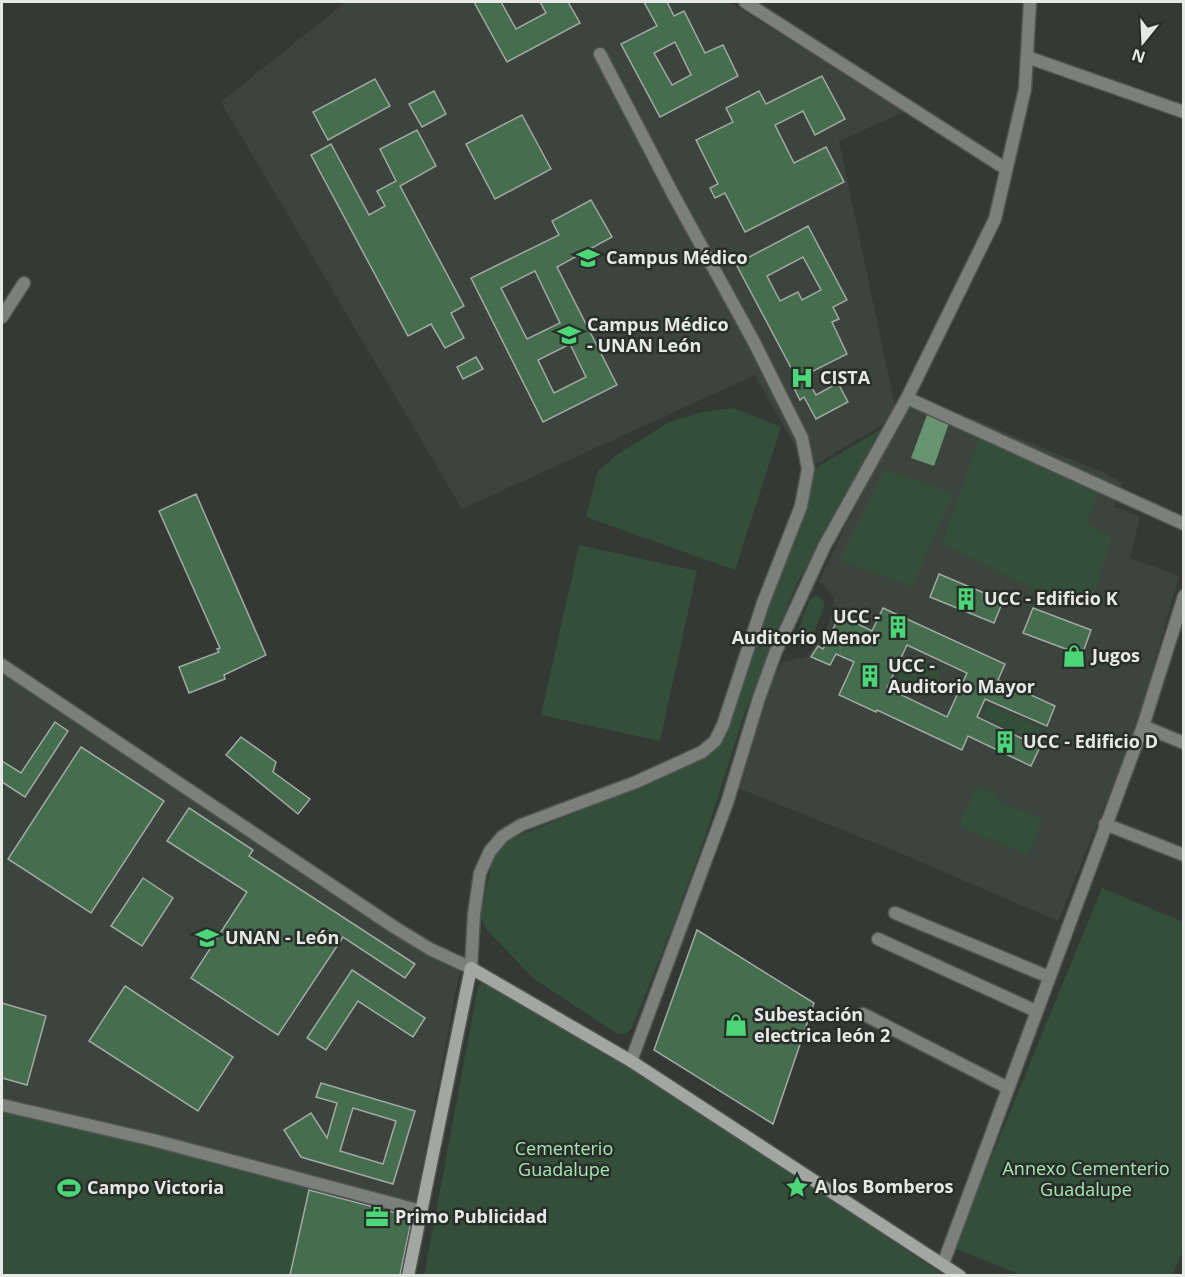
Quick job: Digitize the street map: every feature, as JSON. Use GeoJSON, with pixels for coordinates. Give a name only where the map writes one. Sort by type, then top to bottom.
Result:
{"type":"FeatureCollection","features":[{"type":"Feature","properties":{"kind":"street"},"geometry":{"type":"LineString","coordinates":[[744,2],[1006,170]]}},
{"type":"Feature","properties":{"kind":"street"},"geometry":{"type":"LineString","coordinates":[[632,1060],[727,803],[776,651],[824,547],[907,398],[995,219],[1025,89],[1030,2]]}},
{"type":"Feature","properties":{"kind":"street"},"geometry":{"type":"LineString","coordinates":[[408,1275],[471,968],[474,914],[480,873],[490,851],[503,836],[521,825],[636,782],[702,752],[715,741],[723,725],[763,603],[801,506],[808,469],[802,438],[754,342],[600,54]]}},
{"type":"Feature","properties":{"kind":"street"},"geometry":{"type":"LineString","coordinates":[[1027,57],[1184,112]]}},
{"type":"Feature","properties":{"kind":"street"},"geometry":{"type":"LineString","coordinates":[[2,317],[24,283]]}},
{"type":"Feature","properties":{"kind":"street"},"geometry":{"type":"LineString","coordinates":[[907,398],[1184,524]]}},
{"type":"Feature","properties":{"kind":"street"},"geometry":{"type":"LineString","coordinates":[[943,1264],[1143,726],[1184,596]]}},
{"type":"Feature","properties":{"kind":"street"},"geometry":{"type":"LineString","coordinates":[[2,665],[394,927],[632,1060],[960,1275]]}},
{"type":"Feature","properties":{"kind":"street"},"geometry":{"type":"LineString","coordinates":[[1143,726],[1184,743]]}},
{"type":"Feature","properties":{"kind":"street"},"geometry":{"type":"LineString","coordinates":[[1105,824],[1184,855]]}},
{"type":"Feature","properties":{"kind":"street"},"geometry":{"type":"LineString","coordinates":[[895,913],[1049,977]]}},
{"type":"Feature","properties":{"kind":"street"},"geometry":{"type":"LineString","coordinates":[[878,939],[1036,1011]]}},
{"type":"Feature","properties":{"kind":"street"},"geometry":{"type":"LineString","coordinates":[[863,1014],[1008,1088]]}},
{"type":"Feature","properties":{"kind":"street"},"geometry":{"type":"LineString","coordinates":[[2,1105],[187,1149],[421,1211]]}},
{"type":"Feature","properties":{"kind":"shaded area","name":"Campus Médico"},"geometry":{"type":"Polygon","coordinates":[[[346,2],[729,2],[904,112],[839,141],[897,416],[808,469],[755,375],[462,509],[221,102],[346,2]]]}},
{"type":"Feature","properties":{"kind":"shaded area"},"geometry":{"type":"Polygon","coordinates":[[[907,398],[961,414],[1104,473],[1122,483],[1114,507],[1140,516],[1130,558],[1179,576],[1137,726],[1058,921],[910,857],[738,788],[768,691],[782,662],[806,657],[824,635],[832,615],[834,597],[819,581],[907,398]]]}},
{"type":"Feature","properties":{"kind":"shaded area"},"geometry":{"type":"Polygon","coordinates":[[[927,415],[949,423],[934,466],[911,458],[927,415]]]}},
{"type":"Feature","properties":{"kind":"shaded area","name":"UNAN - León"},"geometry":{"type":"Polygon","coordinates":[[[2,665],[461,964],[414,1209],[2,1105],[2,665]]]}},
{"type":"Feature","properties":{"kind":"green space"},"geometry":{"type":"Polygon","coordinates":[[[733,408],[781,427],[735,570],[586,517],[598,471],[618,454],[669,422],[702,412],[733,408]]]}},
{"type":"Feature","properties":{"kind":"green space"},"geometry":{"type":"Polygon","coordinates":[[[883,428],[829,533],[797,583],[745,712],[706,834],[672,928],[632,1028],[626,1034],[618,1034],[534,979],[487,930],[480,916],[494,853],[511,839],[666,776],[708,756],[728,731],[814,469],[883,428]]]}},
{"type":"Feature","properties":{"kind":"green space"},"geometry":{"type":"Polygon","coordinates":[[[981,434],[1103,482],[1086,523],[1112,537],[1093,596],[1075,609],[942,544],[981,434]]]}},
{"type":"Feature","properties":{"kind":"green space"},"geometry":{"type":"Polygon","coordinates":[[[885,470],[953,493],[912,587],[840,560],[885,470]]]}},
{"type":"Feature","properties":{"kind":"green space"},"geometry":{"type":"Polygon","coordinates":[[[579,545],[697,571],[660,741],[541,715],[579,545]]]}},
{"type":"Feature","properties":{"kind":"green space"},"geometry":{"type":"Polygon","coordinates":[[[816,596],[822,599],[825,605],[812,638],[807,643],[801,642],[797,633],[810,599],[816,596]]]}},
{"type":"Feature","properties":{"kind":"green space"},"geometry":{"type":"Polygon","coordinates":[[[904,654],[940,671],[930,695],[894,679],[904,654]]]}},
{"type":"Feature","properties":{"kind":"green space"},"geometry":{"type":"Polygon","coordinates":[[[988,704],[1043,729],[1038,743],[982,716],[988,704]]]}},
{"type":"Feature","properties":{"kind":"green space"},"geometry":{"type":"Polygon","coordinates":[[[977,786],[998,795],[997,801],[1043,819],[1028,855],[959,826],[977,786]]]}},
{"type":"Feature","properties":{"kind":"green space","name":"Annexo Cementerio Guadalupe"},"geometry":{"type":"Polygon","coordinates":[[[1102,888],[1183,922],[1184,1249],[1172,1275],[1021,1275],[954,1248],[1102,888]]]}},
{"type":"Feature","properties":{"kind":"green space","name":"Cementerio Guadalupe"},"geometry":{"type":"Polygon","coordinates":[[[485,974],[608,1049],[943,1275],[424,1276],[478,986],[485,974]]]}},
{"type":"Feature","properties":{"kind":"green space"},"geometry":{"type":"Polygon","coordinates":[[[2,1106],[310,1186],[290,1275],[2,1275],[2,1106]]]}},
{"type":"Feature","properties":{"kind":"building"},"geometry":{"type":"Polygon","coordinates":[[[474,2],[501,2],[516,29],[546,13],[540,2],[568,2],[580,23],[507,62],[474,2]]]}},
{"type":"Feature","properties":{"kind":"building"},"geometry":{"type":"Polygon","coordinates":[[[644,2],[667,2],[674,16],[684,11],[705,53],[723,45],[738,76],[660,117],[621,44],[657,26],[644,2]],[[675,42],[654,53],[672,85],[691,75],[675,42]]]}},
{"type":"Feature","properties":{"kind":"building"},"geometry":{"type":"Polygon","coordinates":[[[822,76],[845,119],[815,135],[803,111],[775,125],[794,163],[826,147],[844,182],[745,232],[725,193],[715,198],[710,188],[718,184],[696,140],[733,122],[726,108],[759,91],[766,104],[822,76]]]}},
{"type":"Feature","properties":{"kind":"building"},"geometry":{"type":"Polygon","coordinates":[[[375,79],[390,106],[328,140],[313,112],[375,79]]]}},
{"type":"Feature","properties":{"kind":"building"},"geometry":{"type":"Polygon","coordinates":[[[434,91],[446,114],[422,127],[409,104],[434,91]]]}},
{"type":"Feature","properties":{"kind":"building"},"geometry":{"type":"Polygon","coordinates":[[[522,115],[551,169],[495,199],[466,144],[522,115]]]}},
{"type":"Feature","properties":{"kind":"building"},"geometry":{"type":"Polygon","coordinates":[[[417,130],[436,166],[400,186],[464,306],[451,313],[464,338],[445,348],[431,324],[408,336],[311,155],[331,144],[369,215],[385,206],[377,191],[396,181],[380,149],[417,130]]]}},
{"type":"Feature","properties":{"kind":"building"},"geometry":{"type":"Polygon","coordinates":[[[591,200],[612,237],[557,267],[617,385],[543,422],[471,278],[559,235],[552,221],[591,200]],[[535,271],[501,288],[527,339],[560,323],[535,271]],[[570,344],[538,360],[554,393],[586,377],[570,344]]]}},
{"type":"Feature","properties":{"kind":"building"},"geometry":{"type":"Polygon","coordinates":[[[808,226],[847,300],[833,307],[839,319],[832,322],[847,354],[805,375],[816,395],[838,383],[848,402],[816,419],[804,397],[800,400],[792,384],[798,381],[736,264],[808,226]],[[803,257],[767,276],[780,301],[798,292],[802,300],[821,290],[803,257]]]}},
{"type":"Feature","properties":{"kind":"building"},"geometry":{"type":"Polygon","coordinates":[[[476,357],[483,369],[463,379],[457,367],[476,357]]]}},
{"type":"Feature","properties":{"kind":"building"},"geometry":{"type":"Polygon","coordinates":[[[196,494],[266,655],[224,675],[225,679],[189,693],[179,667],[219,652],[217,649],[220,648],[159,511],[196,494]]]}},
{"type":"Feature","properties":{"kind":"building","name":"UCC - Edificio K"},"geometry":{"type":"Polygon","coordinates":[[[939,574],[1003,601],[994,623],[930,597],[939,574]]]}},
{"type":"Feature","properties":{"kind":"building"},"geometry":{"type":"Polygon","coordinates":[[[883,608],[1005,664],[998,680],[1055,706],[1047,726],[985,699],[977,717],[1040,747],[1031,766],[968,736],[962,750],[877,710],[876,712],[839,695],[854,662],[836,654],[830,665],[811,657],[818,646],[823,649],[840,615],[872,631],[883,608]],[[907,645],[887,688],[947,717],[967,673],[907,645]]]}},
{"type":"Feature","properties":{"kind":"building"},"geometry":{"type":"Polygon","coordinates":[[[1033,608],[1091,630],[1082,655],[1023,633],[1033,608]]]}},
{"type":"Feature","properties":{"kind":"building"},"geometry":{"type":"Polygon","coordinates":[[[55,722],[68,731],[25,797],[2,782],[2,761],[21,773],[55,722]]]}},
{"type":"Feature","properties":{"kind":"building"},"geometry":{"type":"Polygon","coordinates":[[[241,737],[276,762],[273,772],[310,799],[298,814],[226,755],[241,737]]]}},
{"type":"Feature","properties":{"kind":"building"},"geometry":{"type":"Polygon","coordinates":[[[81,747],[164,801],[91,913],[8,859],[81,747]]]}},
{"type":"Feature","properties":{"kind":"building"},"geometry":{"type":"Polygon","coordinates":[[[189,808],[253,850],[249,856],[415,964],[405,978],[343,937],[278,1035],[191,978],[247,892],[167,841],[189,808]]]}},
{"type":"Feature","properties":{"kind":"building"},"geometry":{"type":"Polygon","coordinates":[[[143,878],[173,898],[142,946],[111,926],[143,878]]]}},
{"type":"Feature","properties":{"kind":"building"},"geometry":{"type":"Polygon","coordinates":[[[697,930],[814,1003],[773,1124],[654,1050],[697,930]]]}},
{"type":"Feature","properties":{"kind":"building"},"geometry":{"type":"Polygon","coordinates":[[[352,970],[425,1018],[413,1037],[358,1001],[326,1050],[307,1038],[352,970]]]}},
{"type":"Feature","properties":{"kind":"building"},"geometry":{"type":"Polygon","coordinates":[[[125,986],[233,1057],[198,1111],[89,1041],[125,986]]]}},
{"type":"Feature","properties":{"kind":"building"},"geometry":{"type":"Polygon","coordinates":[[[2,1003],[46,1016],[27,1085],[2,1078],[2,1003]]]}},
{"type":"Feature","properties":{"kind":"building"},"geometry":{"type":"Polygon","coordinates":[[[321,1083],[415,1111],[393,1184],[301,1157],[284,1130],[311,1113],[327,1138],[337,1103],[316,1097],[321,1083]],[[353,1108],[340,1151],[383,1164],[396,1121],[353,1108]]]}},
{"type":"Feature","properties":{"kind":"building"},"geometry":{"type":"Polygon","coordinates":[[[309,1190],[412,1217],[400,1275],[290,1275],[309,1190]]]}},
{"type":"Feature","properties":{"kind":"place","name":"Campus Médico"},"geometry":{"type":"Point","coordinates":[588,258]}},
{"type":"Feature","properties":{"kind":"place","name":"Campus Médico - UNAN León"},"geometry":{"type":"Point","coordinates":[569,335]}},
{"type":"Feature","properties":{"kind":"place","name":"CISTA"},"geometry":{"type":"Point","coordinates":[802,378]}},
{"type":"Feature","properties":{"kind":"place","name":"UCC - Edificio K"},"geometry":{"type":"Point","coordinates":[966,599]}},
{"type":"Feature","properties":{"kind":"place","name":"UCC - Auditorio Menor"},"geometry":{"type":"Point","coordinates":[898,627]}},
{"type":"Feature","properties":{"kind":"place","name":"Jugos"},"geometry":{"type":"Point","coordinates":[1074,656]}},
{"type":"Feature","properties":{"kind":"place","name":"UCC - Auditorio Mayor"},"geometry":{"type":"Point","coordinates":[870,676]}},
{"type":"Feature","properties":{"kind":"place","name":"UCC - Edificio D"},"geometry":{"type":"Point","coordinates":[1005,742]}},
{"type":"Feature","properties":{"kind":"place","name":"UNAN - León"},"geometry":{"type":"Point","coordinates":[207,938]}},
{"type":"Feature","properties":{"kind":"place","name":"Subestación electrica león 2"},"geometry":{"type":"Point","coordinates":[736,1025]}},
{"type":"Feature","properties":{"kind":"place","name":"A los Bomberos"},"geometry":{"type":"Point","coordinates":[797,1187]}},
{"type":"Feature","properties":{"kind":"place","name":"Campo Victoria"},"geometry":{"type":"Point","coordinates":[69,1188]}},
{"type":"Feature","properties":{"kind":"place","name":"Primo Publicidad"},"geometry":{"type":"Point","coordinates":[377,1217]}}]}
